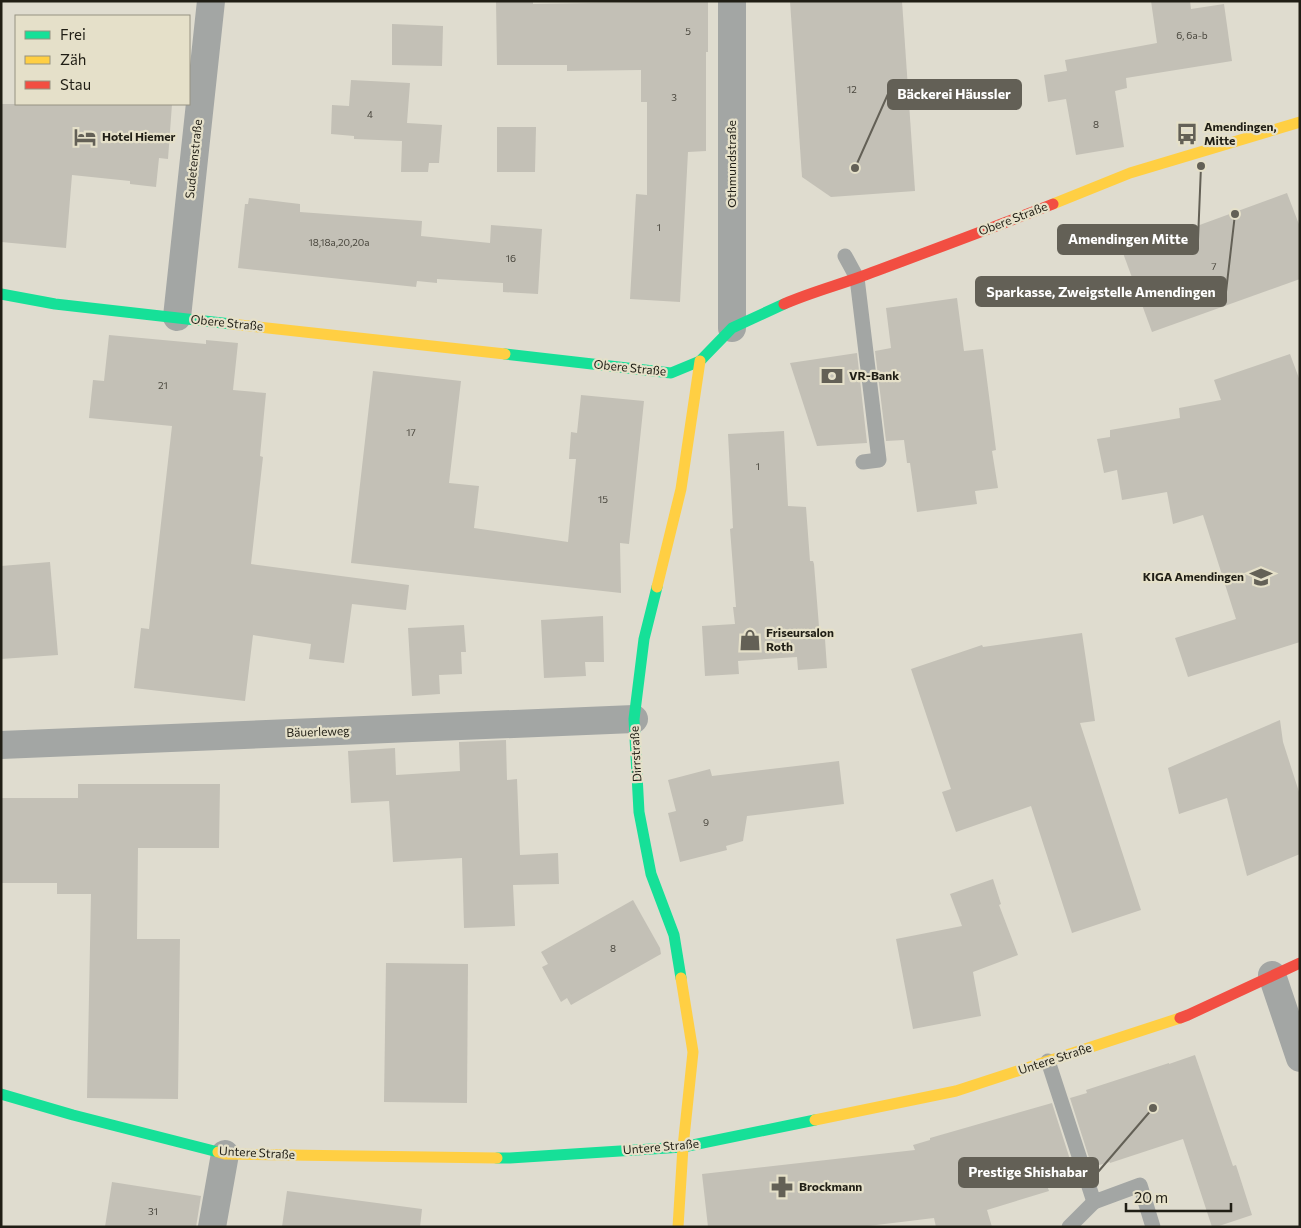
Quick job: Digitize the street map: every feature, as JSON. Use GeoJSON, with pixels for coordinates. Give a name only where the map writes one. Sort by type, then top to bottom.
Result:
{"type":"FeatureCollection","features":[{"type":"Feature","properties":{"kind":"street","name":"Sudetenstraße"},"geometry":{"type":"LineString","coordinates":[[177,317],[211,1]]}},
{"type":"Feature","properties":{"kind":"street","name":"Othmundstraße"},"geometry":{"type":"LineString","coordinates":[[732,1],[741,202],[732,328]]}},
{"type":"Feature","properties":{"kind":"street","name":"Obere Straße"},"geometry":{"type":"LineString","coordinates":[[1,294],[56,304],[671,373],[700,361],[732,328],[798,298],[1001,224],[1130,173],[1300,122]]}},
{"type":"Feature","properties":{"kind":"street","name":"Dirrstraße"},"geometry":{"type":"LineString","coordinates":[[678,1227],[683,1147],[693,1052],[674,935],[651,874],[639,812],[634,719],[644,638],[681,489],[700,361]]}},
{"type":"Feature","properties":{"kind":"street","name":"Bäuerleweg"},"geometry":{"type":"LineString","coordinates":[[1,745],[634,719]]}},
{"type":"Feature","properties":{"kind":"street","name":"Untere Straße"},"geometry":{"type":"LineString","coordinates":[[1,1094],[73,1115],[225,1154],[510,1158],[683,1147],[956,1091],[1188,1015],[1300,963]]}},
{"type":"Feature","properties":{"kind":"street"},"geometry":{"type":"LineString","coordinates":[[1272,975],[1300,1058]]}},
{"type":"Feature","properties":{"kind":"street"},"geometry":{"type":"LineString","coordinates":[[212,1227],[225,1154]]}},
{"type":"Feature","properties":{"kind":"lane"},"geometry":{"type":"LineString","coordinates":[[844,256],[856,278],[879,460],[863,462]]}},
{"type":"Feature","properties":{"kind":"lane"},"geometry":{"type":"LineString","coordinates":[[1048,1061],[1094,1202]]}},
{"type":"Feature","properties":{"kind":"lane"},"geometry":{"type":"LineString","coordinates":[[1069,1227],[1094,1202],[1140,1185],[1153,1227]]}},
{"type":"Feature","properties":{"kind":"building"},"geometry":{"type":"Polygon","coordinates":[[[496,1],[533,1],[533,4],[708,1],[706,151],[688,152],[680,302],[630,299],[636,194],[647,195],[647,102],[641,102],[641,70],[567,71],[567,65],[497,65],[496,1]]]}},
{"type":"Feature","properties":{"kind":"building"},"geometry":{"type":"Polygon","coordinates":[[[790,1],[902,1],[915,191],[831,197],[802,177],[790,1]]]}},
{"type":"Feature","properties":{"kind":"building"},"geometry":{"type":"Polygon","coordinates":[[[1151,1],[1190,1],[1191,9],[1224,4],[1232,61],[1126,78],[1127,88],[1115,91],[1124,147],[1076,155],[1066,99],[1048,102],[1044,75],[1067,71],[1065,60],[1157,43],[1151,1]]]}},
{"type":"Feature","properties":{"kind":"building"},"geometry":{"type":"Polygon","coordinates":[[[392,24],[443,26],[442,66],[392,65],[392,24]]]}},
{"type":"Feature","properties":{"kind":"building"},"geometry":{"type":"Polygon","coordinates":[[[351,80],[410,83],[407,123],[442,125],[439,163],[429,163],[428,172],[401,172],[402,141],[354,139],[354,136],[331,134],[332,105],[349,106],[351,80]]]}},
{"type":"Feature","properties":{"kind":"building","name":"Hotel Hiemer"},"geometry":{"type":"Polygon","coordinates":[[[1,104],[172,105],[168,159],[159,158],[156,187],[130,184],[130,181],[72,175],[66,248],[1,242],[1,104]]]}},
{"type":"Feature","properties":{"kind":"building"},"geometry":{"type":"Polygon","coordinates":[[[497,127],[536,127],[535,172],[497,172],[497,127]]]}},
{"type":"Feature","properties":{"kind":"building"},"geometry":{"type":"Polygon","coordinates":[[[1287,193],[1300,227],[1300,279],[1152,332],[1123,253],[1287,193]]]}},
{"type":"Feature","properties":{"kind":"building"},"geometry":{"type":"Polygon","coordinates":[[[249,198],[300,204],[300,212],[422,221],[421,236],[490,243],[491,225],[542,229],[538,294],[503,292],[503,283],[437,279],[437,283],[417,281],[416,287],[238,268],[245,204],[248,204],[249,198]]]}},
{"type":"Feature","properties":{"kind":"building"},"geometry":{"type":"Polygon","coordinates":[[[957,298],[964,351],[983,349],[996,450],[992,451],[998,488],[975,491],[977,504],[917,512],[910,463],[907,463],[904,440],[886,441],[875,351],[891,348],[886,308],[957,298]]]}},
{"type":"Feature","properties":{"kind":"building"},"geometry":{"type":"Polygon","coordinates":[[[109,335],[206,344],[206,340],[238,343],[233,390],[266,393],[260,456],[263,457],[251,564],[409,585],[406,610],[352,604],[344,663],[309,659],[311,644],[253,635],[245,701],[134,688],[141,628],[149,629],[172,426],[89,418],[93,380],[104,381],[109,335]]]}},
{"type":"Feature","properties":{"kind":"building"},"geometry":{"type":"Polygon","coordinates":[[[857,353],[867,443],[817,446],[790,363],[857,353]]]}},
{"type":"Feature","properties":{"kind":"building"},"geometry":{"type":"Polygon","coordinates":[[[1290,354],[1300,381],[1300,642],[1188,677],[1175,638],[1236,619],[1203,515],[1173,524],[1167,492],[1122,500],[1117,470],[1104,473],[1097,439],[1110,437],[1110,430],[1180,418],[1179,408],[1221,400],[1214,380],[1290,354]]]}},
{"type":"Feature","properties":{"kind":"building"},"geometry":{"type":"Polygon","coordinates":[[[373,371],[461,381],[449,483],[479,486],[474,528],[568,542],[576,459],[569,459],[571,432],[577,433],[581,395],[644,401],[629,544],[620,543],[621,593],[351,563],[373,371]]]}},
{"type":"Feature","properties":{"kind":"building"},"geometry":{"type":"Polygon","coordinates":[[[784,431],[788,506],[806,507],[810,561],[813,561],[814,564],[820,639],[825,639],[827,668],[798,670],[797,657],[738,661],[739,674],[705,676],[702,626],[735,624],[733,607],[736,607],[730,529],[733,528],[728,434],[784,431]]]}},
{"type":"Feature","properties":{"kind":"building"},"geometry":{"type":"Polygon","coordinates":[[[50,562],[58,655],[1,659],[1,566],[50,562]]]}},
{"type":"Feature","properties":{"kind":"building"},"geometry":{"type":"Polygon","coordinates":[[[603,616],[604,662],[585,662],[586,676],[544,678],[541,620],[603,616]]]}},
{"type":"Feature","properties":{"kind":"building"},"geometry":{"type":"Polygon","coordinates":[[[464,625],[466,652],[461,652],[462,674],[439,675],[440,694],[412,696],[408,628],[464,625]]]}},
{"type":"Feature","properties":{"kind":"building"},"geometry":{"type":"Polygon","coordinates":[[[1082,633],[1095,721],[1080,723],[1141,910],[1072,933],[1031,806],[956,832],[942,792],[951,789],[911,669],[982,645],[983,647],[1082,633]]]}},
{"type":"Feature","properties":{"kind":"building"},"geometry":{"type":"Polygon","coordinates":[[[1280,720],[1283,742],[1300,795],[1300,854],[1247,876],[1227,798],[1179,814],[1168,768],[1280,720]]]}},
{"type":"Feature","properties":{"kind":"building"},"geometry":{"type":"Polygon","coordinates":[[[506,740],[507,780],[517,779],[520,855],[558,853],[559,884],[513,885],[515,926],[464,928],[462,858],[393,862],[389,801],[351,803],[348,751],[395,748],[396,775],[460,771],[459,742],[506,740]]]}},
{"type":"Feature","properties":{"kind":"building"},"geometry":{"type":"Polygon","coordinates":[[[839,761],[844,804],[747,816],[743,841],[726,846],[727,850],[680,862],[668,813],[676,811],[668,780],[710,769],[712,776],[839,761]]]}},
{"type":"Feature","properties":{"kind":"building"},"geometry":{"type":"Polygon","coordinates":[[[78,784],[220,784],[219,848],[138,848],[137,939],[180,939],[178,1099],[87,1098],[91,894],[57,894],[57,883],[1,883],[1,798],[78,798],[78,784]]]}},
{"type":"Feature","properties":{"kind":"building"},"geometry":{"type":"Polygon","coordinates":[[[993,879],[1001,904],[999,905],[1018,955],[973,972],[981,1016],[913,1029],[896,939],[962,926],[950,894],[993,879]]]}},
{"type":"Feature","properties":{"kind":"building"},"geometry":{"type":"Polygon","coordinates":[[[633,900],[660,948],[661,954],[571,1005],[567,998],[561,1002],[542,967],[548,964],[541,952],[633,900]]]}},
{"type":"Feature","properties":{"kind":"building"},"geometry":{"type":"Polygon","coordinates":[[[386,963],[468,964],[467,1103],[384,1102],[386,963]]]}},
{"type":"Feature","properties":{"kind":"building"},"geometry":{"type":"Polygon","coordinates":[[[1195,1055],[1233,1166],[1236,1165],[1252,1215],[1216,1227],[1212,1227],[1183,1139],[1092,1167],[1070,1098],[1087,1093],[1086,1090],[1195,1055]]]}},
{"type":"Feature","properties":{"kind":"building"},"geometry":{"type":"Polygon","coordinates":[[[1052,1103],[1074,1172],[1045,1180],[1049,1191],[987,1210],[992,1227],[936,1227],[934,1218],[860,1227],[708,1227],[702,1174],[915,1150],[913,1145],[930,1140],[930,1138],[1052,1103]]]}},
{"type":"Feature","properties":{"kind":"building"},"geometry":{"type":"Polygon","coordinates":[[[112,1182],[201,1196],[196,1227],[105,1227],[112,1182]]]}},
{"type":"Feature","properties":{"kind":"building"},"geometry":{"type":"Polygon","coordinates":[[[287,1191],[422,1209],[420,1227],[282,1227],[287,1191]]]}},
{"type":"Feature","properties":{"kind":"traffic: fast"},"geometry":{"type":"LineString","coordinates":[[1,294],[55,304],[231,324]]}},
{"type":"Feature","properties":{"kind":"traffic: fast"},"geometry":{"type":"LineString","coordinates":[[505,354],[671,373],[700,361],[732,328],[784,304]]}},
{"type":"Feature","properties":{"kind":"traffic: fast"},"geometry":{"type":"LineString","coordinates":[[657,587],[644,639],[634,719],[639,812],[651,874],[674,935],[681,978]]}},
{"type":"Feature","properties":{"kind":"traffic: fast"},"geometry":{"type":"LineString","coordinates":[[1,1094],[73,1115],[218,1152]]}},
{"type":"Feature","properties":{"kind":"traffic: fast"},"geometry":{"type":"LineString","coordinates":[[497,1158],[683,1147],[815,1120]]}},
{"type":"Feature","properties":{"kind":"traffic: slow"},"geometry":{"type":"LineString","coordinates":[[1053,204],[1130,173],[1300,122]]}},
{"type":"Feature","properties":{"kind":"traffic: slow"},"geometry":{"type":"LineString","coordinates":[[231,324],[505,354]]}},
{"type":"Feature","properties":{"kind":"traffic: slow"},"geometry":{"type":"LineString","coordinates":[[657,587],[681,489],[700,361]]}},
{"type":"Feature","properties":{"kind":"traffic: slow"},"geometry":{"type":"LineString","coordinates":[[678,1227],[683,1147],[693,1052],[681,978]]}},
{"type":"Feature","properties":{"kind":"traffic: slow"},"geometry":{"type":"LineString","coordinates":[[815,1120],[956,1091],[1180,1018]]}},
{"type":"Feature","properties":{"kind":"traffic: slow"},"geometry":{"type":"LineString","coordinates":[[218,1152],[225,1154],[497,1158]]}},
{"type":"Feature","properties":{"kind":"traffic: jam"},"geometry":{"type":"LineString","coordinates":[[784,304],[1053,204]]}},
{"type":"Feature","properties":{"kind":"traffic: jam"},"geometry":{"type":"LineString","coordinates":[[1180,1018],[1300,963]]}},
{"type":"Feature","properties":{"kind":"place","name":"Amendingen, Mitte"},"geometry":{"type":"Point","coordinates":[1187,134]}},
{"type":"Feature","properties":{"kind":"place","name":"Hotel Hiemer"},"geometry":{"type":"Point","coordinates":[85,137]}},
{"type":"Feature","properties":{"kind":"place","name":"Amendingen Mitte"},"geometry":{"type":"Point","coordinates":[1201,166]}},
{"type":"Feature","properties":{"kind":"place","name":"Bäckerei Häussler"},"geometry":{"type":"Point","coordinates":[855,168]}},
{"type":"Feature","properties":{"kind":"place","name":"Sparkasse, Zweigstelle Amendingen"},"geometry":{"type":"Point","coordinates":[1235,214]}},
{"type":"Feature","properties":{"kind":"place","name":"VR-Bank"},"geometry":{"type":"Point","coordinates":[832,376]}},
{"type":"Feature","properties":{"kind":"place","name":"KIGA Amendingen"},"geometry":{"type":"Point","coordinates":[1261,577]}},
{"type":"Feature","properties":{"kind":"place","name":"Friseursalon Roth"},"geometry":{"type":"Point","coordinates":[750,640]}},
{"type":"Feature","properties":{"kind":"place","name":"Prestige Shishabar"},"geometry":{"type":"Point","coordinates":[1153,1108]}},
{"type":"Feature","properties":{"kind":"place","name":"Brockmann"},"geometry":{"type":"Point","coordinates":[782,1187]}}]}
